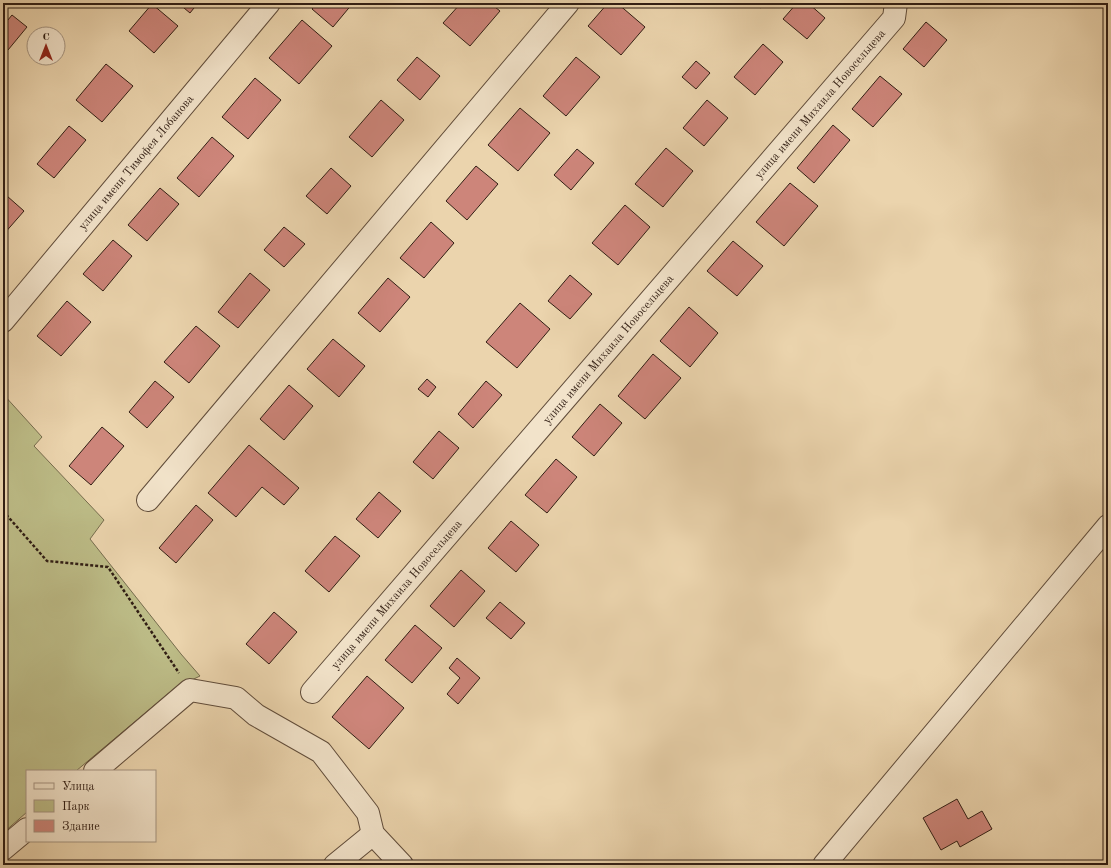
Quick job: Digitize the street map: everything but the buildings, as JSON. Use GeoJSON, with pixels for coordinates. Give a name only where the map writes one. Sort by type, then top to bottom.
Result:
{"type":"FeatureCollection","features":[{"type":"Feature","properties":{"kind":"street","name":"улица имени Тимофея Лобанова"},"geometry":{"type":"LineString","coordinates":[[3,321],[269,3]]}},
{"type":"Feature","properties":{"kind":"street"},"geometry":{"type":"LineString","coordinates":[[148,500],[568,3]]}},
{"type":"Feature","properties":{"kind":"street","name":"улица имени Михаила Новосельцева"},"geometry":{"type":"LineString","coordinates":[[312,692],[894,18],[896,3]]}},
{"type":"Feature","properties":{"kind":"street"},"geometry":{"type":"LineString","coordinates":[[824,865],[1108,526]]}},
{"type":"Feature","properties":{"kind":"street"},"geometry":{"type":"LineString","coordinates":[[96,770],[190,690],[236,698],[256,715],[321,752],[368,813],[373,834],[402,865]]}},
{"type":"Feature","properties":{"kind":"street"},"geometry":{"type":"LineString","coordinates":[[3,849],[26,830]]}},
{"type":"Feature","properties":{"kind":"street"},"geometry":{"type":"LineString","coordinates":[[335,865],[373,834]]}},
{"type":"Feature","properties":{"kind":"path"},"geometry":{"type":"LineString","coordinates":[[3,512],[47,561],[108,567],[190,690]]}},
{"type":"Feature","properties":{"kind":"green space"},"geometry":{"type":"Polygon","coordinates":[[[3,394],[42,437],[34,446],[104,520],[90,539],[200,676],[175,688],[77,770],[26,770],[26,813],[3,833],[3,394]]]}}]}
